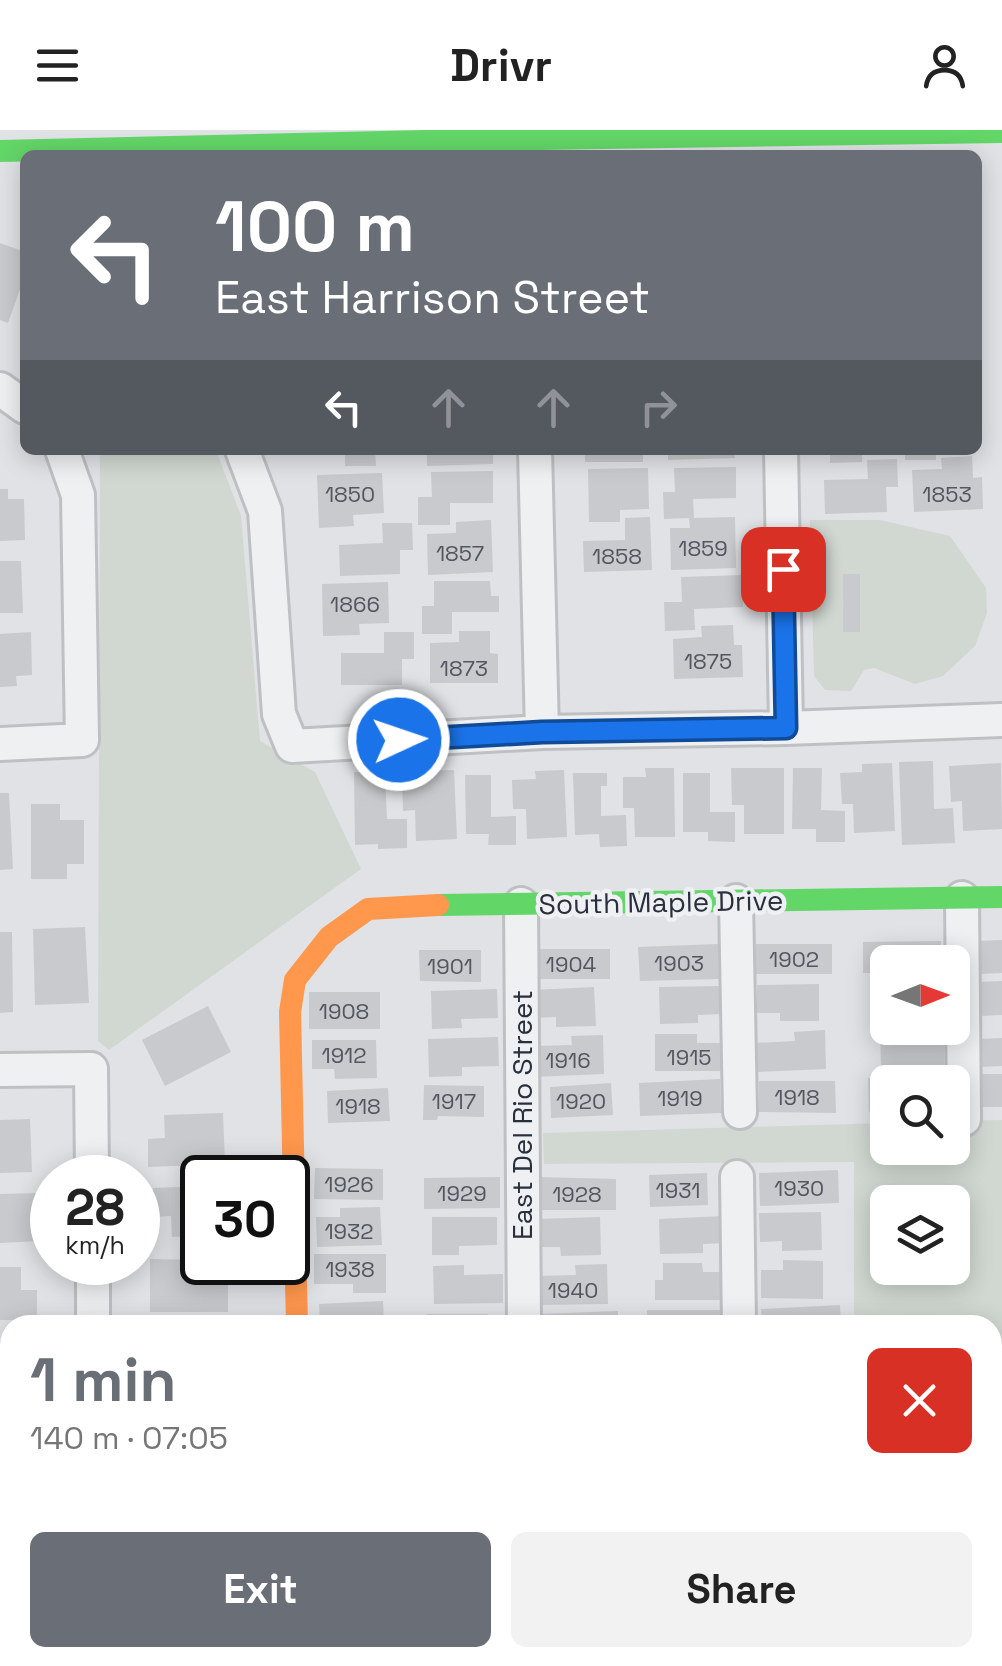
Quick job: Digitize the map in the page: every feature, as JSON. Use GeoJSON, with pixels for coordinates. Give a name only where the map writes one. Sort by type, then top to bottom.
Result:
{"type":"FeatureCollection","features":[{"type":"Feature","properties":{"kind":"street"},"geometry":{"type":"LineString","coordinates":[[26,150],[467,135],[1002,132]]}},
{"type":"Feature","properties":{"kind":"street"},"geometry":{"type":"LineString","coordinates":[[0,744],[82,740],[78,494],[64,455]]}},
{"type":"Feature","properties":{"kind":"street"},"geometry":{"type":"LineString","coordinates":[[244,455],[265,510],[278,714],[292,746],[542,732],[1002,720]]}},
{"type":"Feature","properties":{"kind":"street"},"geometry":{"type":"LineString","coordinates":[[535,455],[542,732]]}},
{"type":"Feature","properties":{"kind":"street"},"geometry":{"type":"LineString","coordinates":[[781,455],[786,728]]}},
{"type":"Feature","properties":{"kind":"street","name":"South Maple Drive"},"geometry":{"type":"LineString","coordinates":[[298,1315],[290,1012],[295,980],[329,937],[368,909],[1002,897]]}},
{"type":"Feature","properties":{"kind":"street"},"geometry":{"type":"LineString","coordinates":[[962,898],[964,1065]]}},
{"type":"Feature","properties":{"kind":"street"},"geometry":{"type":"LineString","coordinates":[[736,901],[740,1112]]}},
{"type":"Feature","properties":{"kind":"street","name":"East Del Rio Street"},"geometry":{"type":"LineString","coordinates":[[521,904],[524,1315]]}},
{"type":"Feature","properties":{"kind":"street"},"geometry":{"type":"LineString","coordinates":[[0,1070],[92,1069],[92,1155]]}},
{"type":"Feature","properties":{"kind":"street"},"geometry":{"type":"LineString","coordinates":[[737,1177],[739,1315]]}},
{"type":"Feature","properties":{"kind":"street"},"geometry":{"type":"LineString","coordinates":[[93,1285],[93,1315]]}},
{"type":"Feature","properties":{"kind":"shaded area"},"geometry":{"type":"Polygon","coordinates":[[[100,455],[218,455],[241,516],[260,741],[315,772],[361,869],[109,1050],[98,1041],[100,455]]]}},
{"type":"Feature","properties":{"kind":"shaded area"},"geometry":{"type":"Polygon","coordinates":[[[810,520],[880,520],[950,536],[986,588],[987,613],[975,646],[943,676],[915,684],[874,668],[864,670],[851,691],[825,690],[814,676],[810,520]]]}},
{"type":"Feature","properties":{"kind":"shaded area"},"geometry":{"type":"Polygon","coordinates":[[[1002,1120],[1002,1315],[854,1315],[854,1162],[544,1164],[543,1133],[870,1123],[870,1165],[970,1165],[970,1121],[1002,1120]]]}},
{"type":"Feature","properties":{"kind":"building"},"geometry":{"type":"Polygon","coordinates":[[[0,243],[20,250],[20,289],[8,323],[0,320],[0,243]]]}},
{"type":"Feature","properties":{"kind":"building"},"geometry":{"type":"Polygon","coordinates":[[[345,455],[375,455],[376,466],[345,466],[345,455]]]}},
{"type":"Feature","properties":{"kind":"building"},"geometry":{"type":"Polygon","coordinates":[[[427,455],[493,455],[493,464],[427,466],[427,455]]]}},
{"type":"Feature","properties":{"kind":"building"},"geometry":{"type":"Polygon","coordinates":[[[585,455],[643,455],[643,462],[585,462],[585,455]]]}},
{"type":"Feature","properties":{"kind":"building"},"geometry":{"type":"Polygon","coordinates":[[[668,455],[735,458],[668,460],[668,455]]]}},
{"type":"Feature","properties":{"kind":"building"},"geometry":{"type":"Polygon","coordinates":[[[830,455],[862,455],[862,462],[830,463],[830,455]]]}},
{"type":"Feature","properties":{"kind":"building"},"geometry":{"type":"Polygon","coordinates":[[[905,455],[936,455],[936,460],[905,460],[905,455]]]}},
{"type":"Feature","properties":{"kind":"building"},"geometry":{"type":"Polygon","coordinates":[[[972,456],[973,478],[982,477],[983,509],[914,512],[912,470],[942,469],[941,458],[972,456]]]}},
{"type":"Feature","properties":{"kind":"building"},"geometry":{"type":"Polygon","coordinates":[[[897,459],[898,487],[886,487],[887,512],[825,514],[824,480],[868,479],[867,460],[897,459]]]}},
{"type":"Feature","properties":{"kind":"building"},"geometry":{"type":"Polygon","coordinates":[[[736,467],[736,498],[693,499],[694,518],[735,517],[736,568],[671,570],[670,528],[690,528],[689,518],[664,519],[663,492],[675,492],[674,468],[736,467]]]}},
{"type":"Feature","properties":{"kind":"building"},"geometry":{"type":"Polygon","coordinates":[[[648,468],[649,509],[620,510],[620,522],[589,522],[588,469],[648,468]]]}},
{"type":"Feature","properties":{"kind":"building"},"geometry":{"type":"Polygon","coordinates":[[[493,471],[493,503],[450,503],[450,525],[418,525],[418,497],[432,497],[431,472],[493,471]]]}},
{"type":"Feature","properties":{"kind":"building"},"geometry":{"type":"Polygon","coordinates":[[[382,473],[384,513],[353,515],[354,526],[319,528],[317,475],[382,473]]]}},
{"type":"Feature","properties":{"kind":"building"},"geometry":{"type":"Polygon","coordinates":[[[0,489],[8,489],[8,499],[24,499],[25,540],[0,541],[0,489]]]}},
{"type":"Feature","properties":{"kind":"building"},"geometry":{"type":"Polygon","coordinates":[[[650,517],[652,570],[584,572],[583,541],[625,540],[625,518],[650,517]]]}},
{"type":"Feature","properties":{"kind":"building"},"geometry":{"type":"Polygon","coordinates":[[[491,520],[493,572],[428,575],[427,534],[456,533],[456,522],[491,520]]]}},
{"type":"Feature","properties":{"kind":"building"},"geometry":{"type":"Polygon","coordinates":[[[382,523],[412,523],[413,550],[400,550],[400,574],[340,576],[339,545],[383,543],[382,523]]]}},
{"type":"Feature","properties":{"kind":"building"},"geometry":{"type":"Polygon","coordinates":[[[0,561],[21,561],[23,613],[0,613],[0,561]]]}},
{"type":"Feature","properties":{"kind":"building"},"geometry":{"type":"Polygon","coordinates":[[[843,574],[860,574],[860,632],[843,632],[843,574]]]}},
{"type":"Feature","properties":{"kind":"building"},"geometry":{"type":"Polygon","coordinates":[[[743,575],[743,607],[694,609],[695,630],[665,631],[664,602],[682,602],[681,577],[743,575]]]}},
{"type":"Feature","properties":{"kind":"building"},"geometry":{"type":"Polygon","coordinates":[[[434,581],[490,581],[491,596],[499,596],[499,612],[452,612],[452,634],[422,634],[422,606],[434,606],[434,581]]]}},
{"type":"Feature","properties":{"kind":"building"},"geometry":{"type":"Polygon","coordinates":[[[388,582],[389,623],[359,624],[360,635],[323,636],[322,584],[388,582]]]}},
{"type":"Feature","properties":{"kind":"building"},"geometry":{"type":"Polygon","coordinates":[[[733,625],[734,645],[742,645],[743,677],[674,679],[673,639],[702,637],[701,626],[733,625]]]}},
{"type":"Feature","properties":{"kind":"building"},"geometry":{"type":"Polygon","coordinates":[[[459,631],[490,631],[490,653],[498,654],[498,683],[430,683],[430,643],[459,642],[459,631]]]}},
{"type":"Feature","properties":{"kind":"building"},"geometry":{"type":"Polygon","coordinates":[[[31,632],[32,675],[16,676],[17,686],[0,687],[0,634],[31,632]]]}},
{"type":"Feature","properties":{"kind":"building"},"geometry":{"type":"Polygon","coordinates":[[[384,632],[414,632],[414,659],[402,659],[402,685],[341,685],[341,653],[384,653],[384,632]]]}},
{"type":"Feature","properties":{"kind":"building"},"geometry":{"type":"Polygon","coordinates":[[[933,761],[934,809],[953,808],[955,843],[902,845],[899,762],[933,761]]]}},
{"type":"Feature","properties":{"kind":"building"},"geometry":{"type":"Polygon","coordinates":[[[892,763],[895,831],[854,833],[853,804],[842,804],[840,773],[862,772],[862,764],[892,763]]]}},
{"type":"Feature","properties":{"kind":"building"},"geometry":{"type":"Polygon","coordinates":[[[1001,763],[1002,829],[963,831],[962,801],[951,802],[949,766],[1001,763]]]}},
{"type":"Feature","properties":{"kind":"building"},"geometry":{"type":"Polygon","coordinates":[[[645,768],[674,768],[675,837],[635,837],[634,808],[623,808],[623,777],[646,777],[645,768]]]}},
{"type":"Feature","properties":{"kind":"building"},"geometry":{"type":"Polygon","coordinates":[[[731,768],[784,768],[784,834],[744,834],[744,805],[732,805],[731,768]]]}},
{"type":"Feature","properties":{"kind":"building"},"geometry":{"type":"Polygon","coordinates":[[[793,768],[822,768],[821,810],[845,811],[845,842],[816,842],[816,829],[792,829],[793,768]]]}},
{"type":"Feature","properties":{"kind":"building"},"geometry":{"type":"Polygon","coordinates":[[[454,770],[457,839],[416,841],[415,810],[403,811],[402,780],[424,779],[424,771],[454,770]]]}},
{"type":"Feature","properties":{"kind":"building"},"geometry":{"type":"Polygon","coordinates":[[[564,770],[567,837],[527,839],[526,809],[513,809],[512,780],[536,779],[535,771],[564,770]]]}},
{"type":"Feature","properties":{"kind":"building"},"geometry":{"type":"Polygon","coordinates":[[[354,772],[385,772],[387,819],[407,819],[407,848],[355,845],[354,772]]]}},
{"type":"Feature","properties":{"kind":"building"},"geometry":{"type":"Polygon","coordinates":[[[573,773],[607,773],[607,786],[601,786],[601,816],[626,815],[627,846],[600,847],[599,834],[575,835],[573,773]]]}},
{"type":"Feature","properties":{"kind":"building"},"geometry":{"type":"Polygon","coordinates":[[[683,773],[710,773],[710,812],[735,812],[735,842],[708,841],[708,832],[683,832],[683,773]]]}},
{"type":"Feature","properties":{"kind":"building"},"geometry":{"type":"Polygon","coordinates":[[[465,775],[491,775],[491,817],[516,816],[516,845],[488,845],[489,834],[466,834],[465,775]]]}},
{"type":"Feature","properties":{"kind":"building"},"geometry":{"type":"Polygon","coordinates":[[[0,793],[9,793],[13,869],[0,870],[0,793]]]}},
{"type":"Feature","properties":{"kind":"building"},"geometry":{"type":"Polygon","coordinates":[[[31,804],[60,804],[60,820],[84,820],[84,864],[67,864],[67,879],[31,879],[31,804]]]}},
{"type":"Feature","properties":{"kind":"building"},"geometry":{"type":"Polygon","coordinates":[[[85,927],[89,1003],[35,1005],[33,929],[85,927]]]}},
{"type":"Feature","properties":{"kind":"building"},"geometry":{"type":"Polygon","coordinates":[[[0,932],[12,932],[13,1012],[0,1013],[0,932]]]}},
{"type":"Feature","properties":{"kind":"building"},"geometry":{"type":"Polygon","coordinates":[[[1002,940],[1002,973],[979,974],[977,941],[1002,940]]]}},
{"type":"Feature","properties":{"kind":"building"},"geometry":{"type":"Polygon","coordinates":[[[941,941],[941,945],[870,945],[870,973],[863,973],[863,942],[941,941]]]}},
{"type":"Feature","properties":{"kind":"building"},"geometry":{"type":"Polygon","coordinates":[[[718,944],[719,979],[640,981],[638,947],[718,944]]]}},
{"type":"Feature","properties":{"kind":"building"},"geometry":{"type":"Polygon","coordinates":[[[756,944],[832,944],[832,974],[756,974],[756,944]]]}},
{"type":"Feature","properties":{"kind":"building"},"geometry":{"type":"Polygon","coordinates":[[[532,949],[610,949],[610,979],[532,979],[532,949]]]}},
{"type":"Feature","properties":{"kind":"building"},"geometry":{"type":"Polygon","coordinates":[[[419,950],[481,950],[481,982],[420,981],[419,950]]]}},
{"type":"Feature","properties":{"kind":"building"},"geometry":{"type":"Polygon","coordinates":[[[1002,981],[1002,1015],[979,1016],[978,982],[1002,981]]]}},
{"type":"Feature","properties":{"kind":"building"},"geometry":{"type":"Polygon","coordinates":[[[819,984],[819,1021],[780,1021],[780,1013],[757,1013],[757,985],[819,984]]]}},
{"type":"Feature","properties":{"kind":"building"},"geometry":{"type":"Polygon","coordinates":[[[720,986],[721,1014],[698,1015],[698,1023],[660,1024],[659,987],[720,986]]]}},
{"type":"Feature","properties":{"kind":"building"},"geometry":{"type":"Polygon","coordinates":[[[594,987],[596,1026],[556,1027],[556,1017],[533,1018],[532,990],[594,987]]]}},
{"type":"Feature","properties":{"kind":"building"},"geometry":{"type":"Polygon","coordinates":[[[497,989],[498,1018],[461,1019],[462,1028],[432,1029],[431,991],[497,989]]]}},
{"type":"Feature","properties":{"kind":"building"},"geometry":{"type":"Polygon","coordinates":[[[309,992],[380,992],[380,1029],[309,1029],[309,992]]]}},
{"type":"Feature","properties":{"kind":"building"},"geometry":{"type":"Polygon","coordinates":[[[208,1006],[231,1052],[165,1086],[142,1040],[208,1006]]]}},
{"type":"Feature","properties":{"kind":"building"},"geometry":{"type":"Polygon","coordinates":[[[825,1030],[826,1069],[756,1072],[755,1043],[795,1041],[794,1032],[825,1030]]]}},
{"type":"Feature","properties":{"kind":"building"},"geometry":{"type":"Polygon","coordinates":[[[655,1034],[697,1034],[697,1043],[722,1043],[722,1071],[655,1071],[655,1034]]]}},
{"type":"Feature","properties":{"kind":"building"},"geometry":{"type":"Polygon","coordinates":[[[603,1035],[604,1074],[534,1077],[533,1046],[572,1045],[571,1036],[603,1035]]]}},
{"type":"Feature","properties":{"kind":"building"},"geometry":{"type":"Polygon","coordinates":[[[498,1037],[499,1066],[462,1067],[462,1076],[429,1077],[428,1039],[498,1037]]]}},
{"type":"Feature","properties":{"kind":"building"},"geometry":{"type":"Polygon","coordinates":[[[1002,1038],[1002,1066],[979,1067],[978,1039],[1002,1038]]]}},
{"type":"Feature","properties":{"kind":"building"},"geometry":{"type":"Polygon","coordinates":[[[312,1040],[376,1040],[377,1078],[335,1079],[334,1069],[312,1069],[312,1040]]]}},
{"type":"Feature","properties":{"kind":"building"},"geometry":{"type":"Polygon","coordinates":[[[880,1045],[944,1045],[944,1065],[881,1065],[880,1045]]]}},
{"type":"Feature","properties":{"kind":"building"},"geometry":{"type":"Polygon","coordinates":[[[981,1074],[1002,1074],[1002,1107],[981,1107],[981,1074]]]}},
{"type":"Feature","properties":{"kind":"building"},"geometry":{"type":"Polygon","coordinates":[[[720,1079],[721,1113],[640,1116],[639,1083],[720,1079]]]}},
{"type":"Feature","properties":{"kind":"building"},"geometry":{"type":"Polygon","coordinates":[[[759,1081],[835,1081],[836,1113],[759,1112],[759,1081]]]}},
{"type":"Feature","properties":{"kind":"building"},"geometry":{"type":"Polygon","coordinates":[[[611,1083],[613,1115],[551,1118],[550,1087],[611,1083]]]}},
{"type":"Feature","properties":{"kind":"building"},"geometry":{"type":"Polygon","coordinates":[[[424,1085],[484,1086],[484,1117],[438,1116],[437,1120],[423,1120],[424,1085]]]}},
{"type":"Feature","properties":{"kind":"building"},"geometry":{"type":"Polygon","coordinates":[[[388,1088],[390,1121],[328,1123],[327,1091],[388,1088]]]}},
{"type":"Feature","properties":{"kind":"building"},"geometry":{"type":"Polygon","coordinates":[[[223,1113],[225,1155],[180,1155],[180,1166],[160,1167],[160,1155],[148,1155],[148,1139],[165,1138],[164,1115],[223,1113]]]}},
{"type":"Feature","properties":{"kind":"building"},"geometry":{"type":"Polygon","coordinates":[[[30,1119],[30,1172],[0,1173],[0,1120],[30,1119]]]}},
{"type":"Feature","properties":{"kind":"building"},"geometry":{"type":"Polygon","coordinates":[[[315,1168],[383,1169],[383,1200],[314,1199],[315,1168]]]}},
{"type":"Feature","properties":{"kind":"building"},"geometry":{"type":"Polygon","coordinates":[[[838,1170],[839,1203],[760,1206],[759,1173],[838,1170]]]}},
{"type":"Feature","properties":{"kind":"building"},"geometry":{"type":"Polygon","coordinates":[[[707,1173],[708,1205],[650,1207],[649,1175],[707,1173]]]}},
{"type":"Feature","properties":{"kind":"building"},"geometry":{"type":"Polygon","coordinates":[[[500,1177],[500,1208],[424,1209],[424,1178],[500,1177]]]}},
{"type":"Feature","properties":{"kind":"building"},"geometry":{"type":"Polygon","coordinates":[[[537,1177],[616,1179],[616,1210],[537,1210],[537,1177]]]}},
{"type":"Feature","properties":{"kind":"building"},"geometry":{"type":"Polygon","coordinates":[[[180,1187],[180,1237],[172,1237],[171,1216],[160,1217],[160,1188],[180,1187]]]}},
{"type":"Feature","properties":{"kind":"building"},"geometry":{"type":"Polygon","coordinates":[[[30,1193],[30,1242],[0,1243],[0,1194],[30,1193]]]}},
{"type":"Feature","properties":{"kind":"building"},"geometry":{"type":"Polygon","coordinates":[[[380,1207],[382,1245],[317,1247],[316,1217],[340,1217],[340,1208],[380,1207]]]}},
{"type":"Feature","properties":{"kind":"building"},"geometry":{"type":"Polygon","coordinates":[[[821,1212],[822,1250],[782,1251],[782,1241],[760,1242],[759,1213],[821,1212]]]}},
{"type":"Feature","properties":{"kind":"building"},"geometry":{"type":"Polygon","coordinates":[[[724,1216],[725,1243],[703,1244],[703,1253],[660,1254],[659,1219],[724,1216]]]}},
{"type":"Feature","properties":{"kind":"building"},"geometry":{"type":"Polygon","coordinates":[[[432,1217],[497,1217],[497,1245],[459,1246],[459,1255],[432,1255],[432,1217]]]}},
{"type":"Feature","properties":{"kind":"building"},"geometry":{"type":"Polygon","coordinates":[[[600,1217],[601,1255],[561,1256],[560,1247],[538,1247],[537,1219],[600,1217]]]}},
{"type":"Feature","properties":{"kind":"building"},"geometry":{"type":"Polygon","coordinates":[[[314,1254],[386,1254],[386,1293],[353,1293],[353,1284],[314,1284],[314,1254]]]}},
{"type":"Feature","properties":{"kind":"building"},"geometry":{"type":"Polygon","coordinates":[[[160,1259],[180,1260],[180,1285],[228,1285],[228,1312],[150,1312],[150,1285],[160,1285],[160,1259]]]}},
{"type":"Feature","properties":{"kind":"building"},"geometry":{"type":"Polygon","coordinates":[[[783,1260],[823,1261],[823,1299],[761,1298],[761,1270],[783,1270],[783,1260]]]}},
{"type":"Feature","properties":{"kind":"building"},"geometry":{"type":"Polygon","coordinates":[[[663,1263],[702,1263],[703,1272],[726,1272],[726,1300],[655,1300],[655,1280],[663,1280],[663,1263]]]}},
{"type":"Feature","properties":{"kind":"building"},"geometry":{"type":"Polygon","coordinates":[[[607,1264],[608,1304],[538,1305],[537,1276],[576,1275],[575,1265],[607,1264]]]}},
{"type":"Feature","properties":{"kind":"building"},"geometry":{"type":"Polygon","coordinates":[[[464,1265],[464,1275],[503,1274],[503,1303],[434,1304],[433,1266],[464,1265]]]}},
{"type":"Feature","properties":{"kind":"building"},"geometry":{"type":"Polygon","coordinates":[[[0,1267],[21,1267],[21,1290],[37,1290],[37,1315],[0,1315],[0,1267]]]}},
{"type":"Feature","properties":{"kind":"building"},"geometry":{"type":"Polygon","coordinates":[[[383,1301],[384,1315],[320,1315],[319,1304],[383,1301]]]}},
{"type":"Feature","properties":{"kind":"building"},"geometry":{"type":"Polygon","coordinates":[[[840,1305],[840,1315],[761,1315],[761,1309],[840,1305]]]}},
{"type":"Feature","properties":{"kind":"building"},"geometry":{"type":"Polygon","coordinates":[[[647,1310],[725,1310],[725,1315],[647,1315],[647,1310]]]}},
{"type":"Feature","properties":{"kind":"building"},"geometry":{"type":"Polygon","coordinates":[[[618,1311],[618,1315],[540,1314],[618,1311]]]}},
{"type":"Feature","properties":{"kind":"traffic: fast"},"geometry":{"type":"LineString","coordinates":[[42,150],[1002,132]]}},
{"type":"Feature","properties":{"kind":"traffic: fast"},"geometry":{"type":"LineString","coordinates":[[0,151],[20,151]]}},
{"type":"Feature","properties":{"kind":"traffic: fast"},"geometry":{"type":"LineString","coordinates":[[438,905],[1002,897]]}},
{"type":"Feature","properties":{"kind":"traffic: slow"},"geometry":{"type":"LineString","coordinates":[[297,1315],[290,1012],[295,980],[329,937],[368,909],[438,905]]}},
{"type":"Feature","properties":{"kind":"route"},"geometry":{"type":"LineString","coordinates":[[399,740],[542,732],[786,728],[783,569]]}}]}
